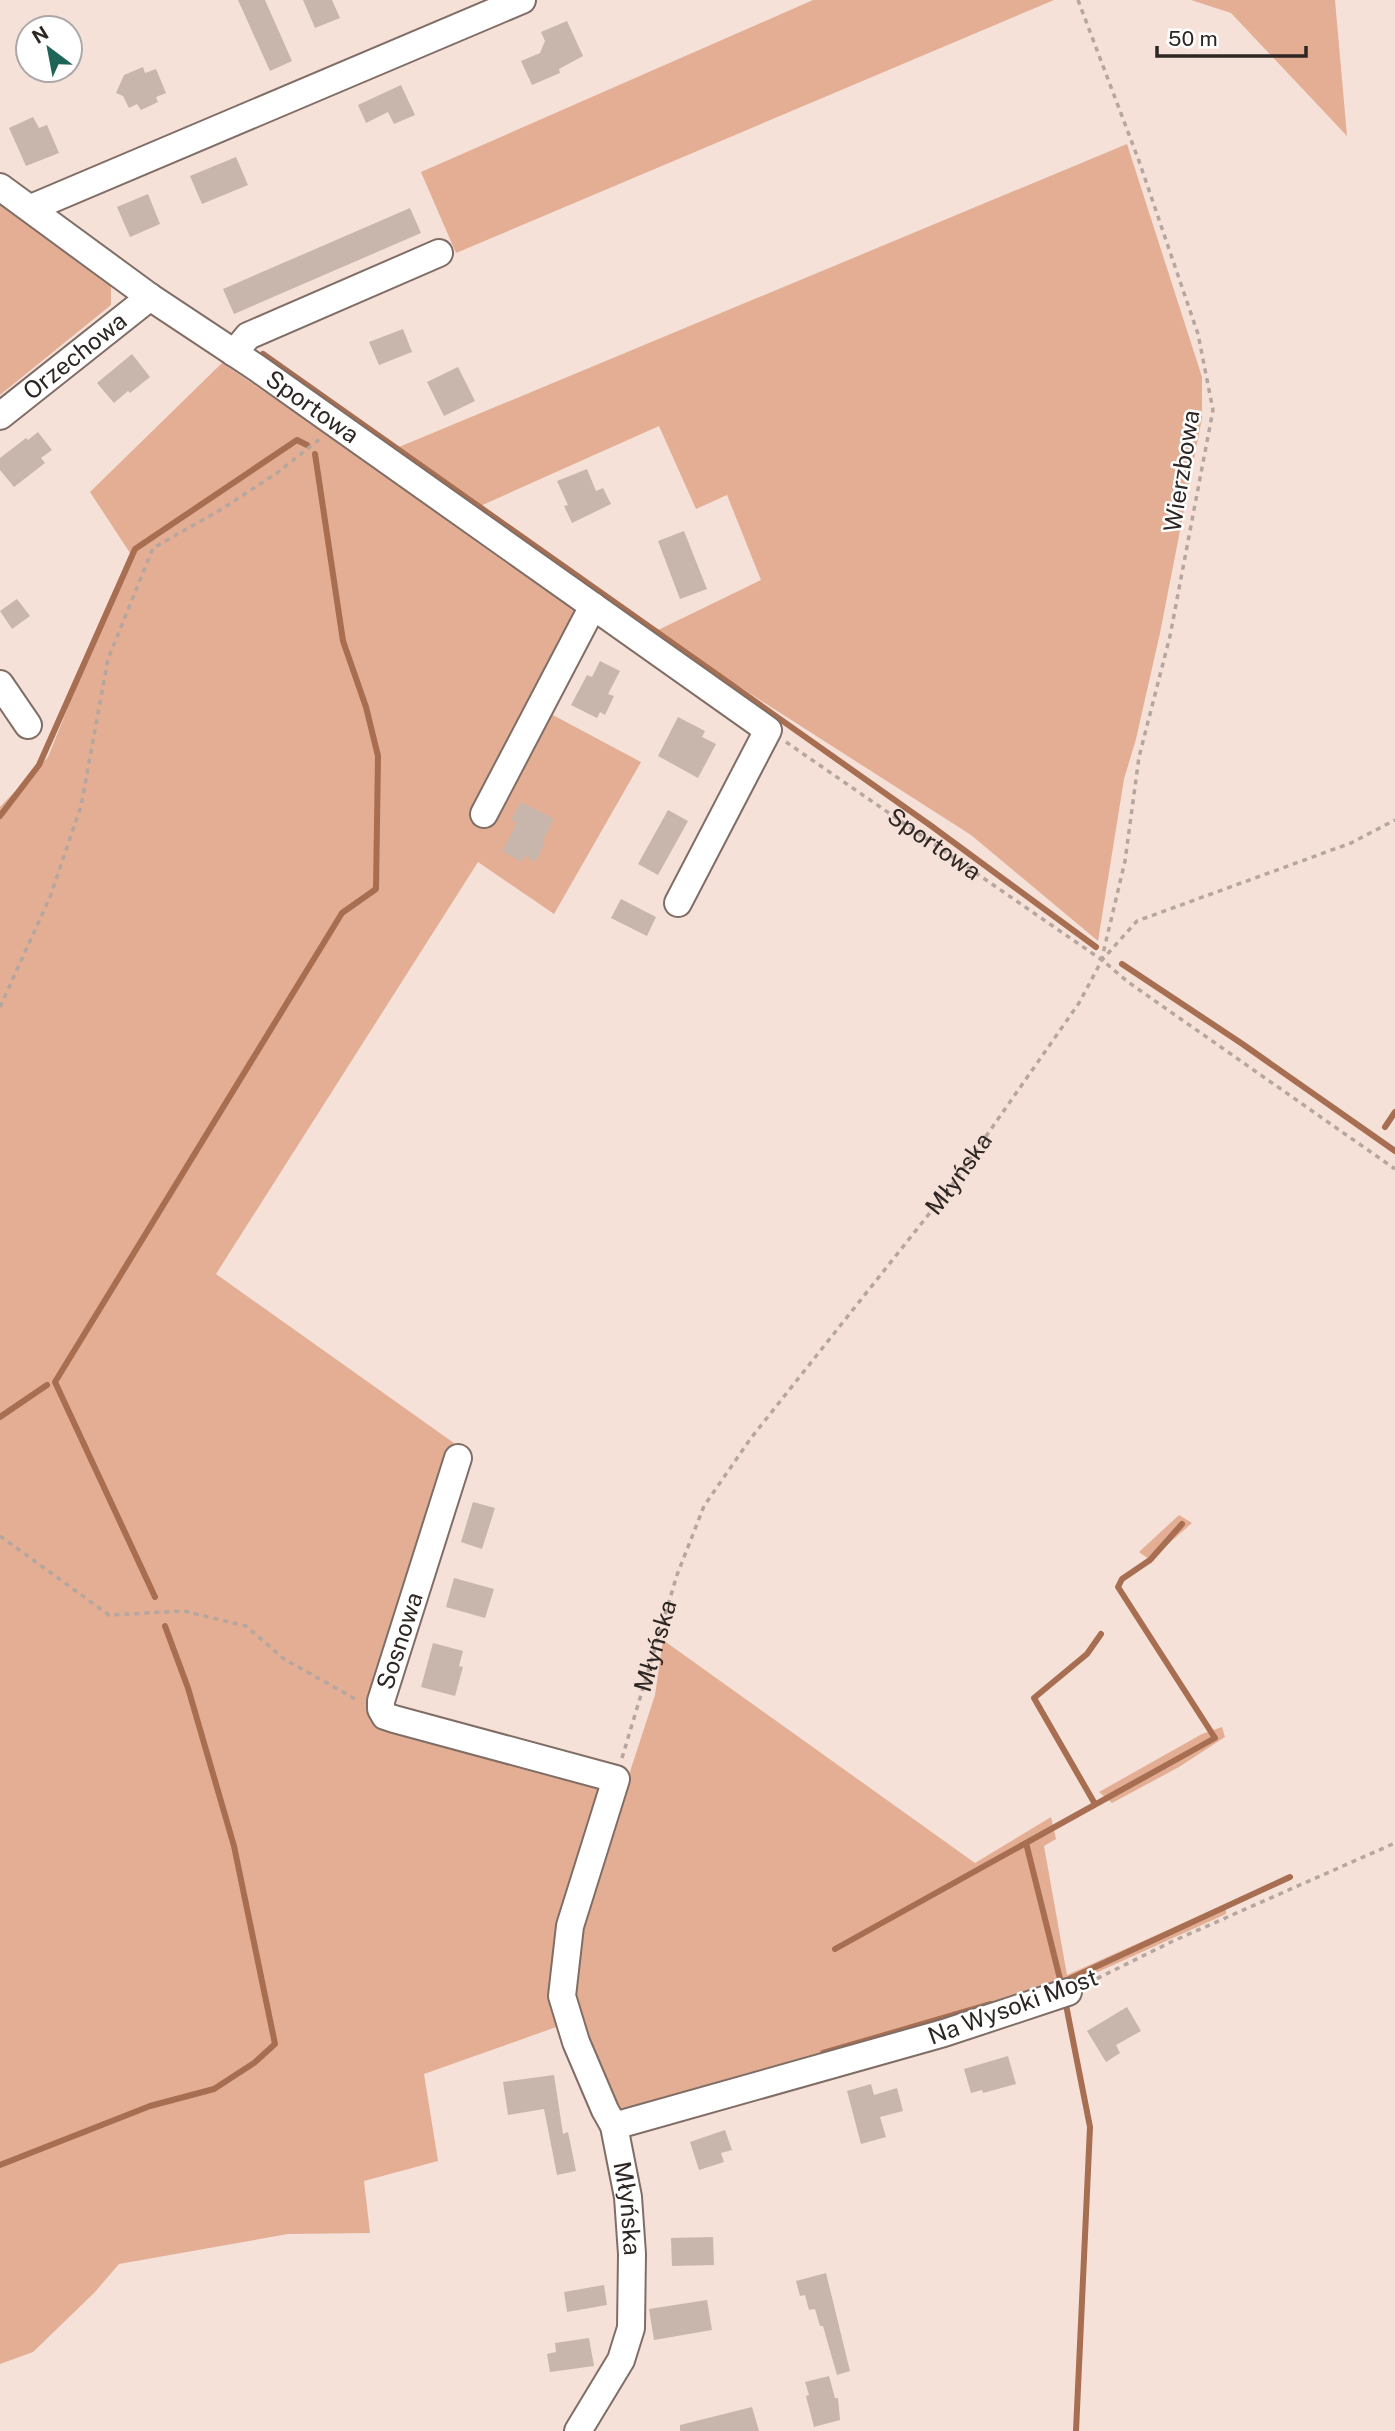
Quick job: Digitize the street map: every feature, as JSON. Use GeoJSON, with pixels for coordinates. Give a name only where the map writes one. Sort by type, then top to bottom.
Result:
{"type":"FeatureCollection","features":[{"type":"Feature","properties":{"kind":"street"},"geometry":{"type":"LineString","coordinates":[[31,208],[522,0]]}},
{"type":"Feature","properties":{"kind":"street","name":"Sportowa"},"geometry":{"type":"LineString","coordinates":[[0,187],[150,297],[334,423],[768,730]]}},
{"type":"Feature","properties":{"kind":"street"},"geometry":{"type":"LineString","coordinates":[[234,353],[248,336],[439,253]]}},
{"type":"Feature","properties":{"kind":"street","name":"Orzechowa"},"geometry":{"type":"LineString","coordinates":[[0,416],[150,297]]}},
{"type":"Feature","properties":{"kind":"street"},"geometry":{"type":"LineString","coordinates":[[484,814],[593,606]]}},
{"type":"Feature","properties":{"kind":"street"},"geometry":{"type":"LineString","coordinates":[[0,684],[28,725]]}},
{"type":"Feature","properties":{"kind":"street"},"geometry":{"type":"LineString","coordinates":[[678,903],[768,730]]}},
{"type":"Feature","properties":{"kind":"street","name":"Sosnowa"},"geometry":{"type":"LineString","coordinates":[[458,1458],[381,1701],[381,1709],[385,1716],[616,1779]]}},
{"type":"Feature","properties":{"kind":"street","name":"Młyńska"},"geometry":{"type":"LineString","coordinates":[[578,2431],[621,2360],[631,2329],[632,2255],[628,2197],[614,2126],[576,2042],[562,1996],[569,1927],[616,1779]]}},
{"type":"Feature","properties":{"kind":"street","name":"Na Wysoki Most"},"geometry":{"type":"LineString","coordinates":[[614,2126],[944,2034],[1068,1992]]}},
{"type":"Feature","properties":{"kind":"path","name":"Wierzbowa"},"geometry":{"type":"LineString","coordinates":[[1078,0],[1139,161],[1198,334],[1213,410],[1170,636],[1139,757],[1125,862],[1102,960]]}},
{"type":"Feature","properties":{"kind":"path"},"geometry":{"type":"LineString","coordinates":[[0,1007],[50,897],[81,806],[108,659],[153,548],[222,509],[277,473],[318,442],[334,423]]}},
{"type":"Feature","properties":{"kind":"path","name":"Sportowa"},"geometry":{"type":"LineString","coordinates":[[768,730],[1102,960],[1128,982],[1395,1169]]}},
{"type":"Feature","properties":{"kind":"path"},"geometry":{"type":"LineString","coordinates":[[1102,960],[1137,921],[1351,843],[1395,820]]}},
{"type":"Feature","properties":{"kind":"path","name":"Młyńska"},"geometry":{"type":"LineString","coordinates":[[616,1779],[677,1575],[704,1506],[751,1438],[951,1185],[1079,1003],[1102,960]]}},
{"type":"Feature","properties":{"kind":"path"},"geometry":{"type":"LineString","coordinates":[[0,1536],[109,1615],[184,1611],[246,1626],[284,1659],[385,1716]]}},
{"type":"Feature","properties":{"kind":"path","name":"Na Wysoki Most"},"geometry":{"type":"LineString","coordinates":[[1068,1992],[1171,1942],[1395,1843]]}},
{"type":"Feature","properties":{"kind":"shaded area"},"geometry":{"type":"Polygon","coordinates":[[[813,0],[1054,0],[456,253],[421,172],[813,0]]]}},
{"type":"Feature","properties":{"kind":"shaded area"},"geometry":{"type":"Polygon","coordinates":[[[1191,0],[1335,0],[1347,136],[1231,13],[1191,0]]]}},
{"type":"Feature","properties":{"kind":"shaded area"},"geometry":{"type":"Polygon","coordinates":[[[1127,144],[1202,377],[1202,418],[1160,633],[1124,779],[1098,941],[971,835],[654,632],[761,580],[727,495],[696,509],[659,426],[478,507],[399,447],[1127,144]]]}},
{"type":"Feature","properties":{"kind":"shaded area"},"geometry":{"type":"Polygon","coordinates":[[[0,201],[111,283],[111,305],[0,395],[0,201]]]}},
{"type":"Feature","properties":{"kind":"shaded area"},"geometry":{"type":"Polygon","coordinates":[[[222,363],[572,601],[576,624],[534,705],[641,762],[554,914],[478,862],[216,1274],[468,1453],[378,1719],[601,1785],[562,2025],[424,2074],[438,2161],[364,2181],[370,2233],[288,2234],[119,2264],[94,2293],[33,2352],[0,2364],[0,807],[48,757],[130,553],[90,492],[222,363]]]}},
{"type":"Feature","properties":{"kind":"shaded area"},"geometry":{"type":"Polygon","coordinates":[[[1179,1515],[1192,1523],[1150,1560],[1139,1552],[1179,1515]]]}},
{"type":"Feature","properties":{"kind":"shaded area"},"geometry":{"type":"Polygon","coordinates":[[[663,1640],[975,1863],[1051,1817],[1056,1839],[1044,1846],[1067,1975],[1226,1904],[1226,1914],[1069,1985],[628,2117],[616,2104],[584,2038],[570,1975],[595,1879],[655,1695],[663,1640]]]}},
{"type":"Feature","properties":{"kind":"shaded area"},"geometry":{"type":"Polygon","coordinates":[[[1222,1727],[1225,1737],[1179,1767],[1112,1803],[1099,1792],[1202,1734],[1222,1727]]]}},
{"type":"Feature","properties":{"kind":"building"},"geometry":{"type":"Polygon","coordinates":[[[238,0],[265,0],[292,61],[270,71],[238,0]]]}},
{"type":"Feature","properties":{"kind":"building"},"geometry":{"type":"Polygon","coordinates":[[[303,0],[332,0],[340,18],[315,28],[303,0]]]}},
{"type":"Feature","properties":{"kind":"building"},"geometry":{"type":"Polygon","coordinates":[[[567,21],[583,56],[559,69],[560,73],[532,85],[521,61],[540,53],[545,41],[541,32],[567,21]]]}},
{"type":"Feature","properties":{"kind":"building"},"geometry":{"type":"Polygon","coordinates":[[[143,67],[145,73],[156,69],[166,93],[156,97],[158,102],[141,110],[137,104],[129,108],[123,96],[116,93],[124,75],[143,67]]]}},
{"type":"Feature","properties":{"kind":"building"},"geometry":{"type":"Polygon","coordinates":[[[401,85],[415,115],[394,124],[388,112],[366,123],[358,105],[401,85]]]}},
{"type":"Feature","properties":{"kind":"building"},"geometry":{"type":"Polygon","coordinates":[[[33,117],[39,128],[47,125],[59,153],[26,166],[9,128],[33,117]]]}},
{"type":"Feature","properties":{"kind":"building"},"geometry":{"type":"Polygon","coordinates":[[[236,157],[248,185],[202,204],[190,176],[236,157]]]}},
{"type":"Feature","properties":{"kind":"building"},"geometry":{"type":"Polygon","coordinates":[[[148,194],[160,224],[130,237],[117,207],[148,194]]]}},
{"type":"Feature","properties":{"kind":"building"},"geometry":{"type":"Polygon","coordinates":[[[410,208],[421,233],[234,314],[223,289],[410,208]]]}},
{"type":"Feature","properties":{"kind":"building"},"geometry":{"type":"Polygon","coordinates":[[[403,329],[412,352],[379,365],[369,342],[403,329]]]}},
{"type":"Feature","properties":{"kind":"building"},"geometry":{"type":"Polygon","coordinates":[[[132,354],[150,377],[114,403],[97,383],[132,354]]]}},
{"type":"Feature","properties":{"kind":"building"},"geometry":{"type":"Polygon","coordinates":[[[458,367],[475,401],[444,416],[427,382],[458,367]]]}},
{"type":"Feature","properties":{"kind":"building"},"geometry":{"type":"Polygon","coordinates":[[[38,432],[52,450],[41,458],[45,463],[14,487],[0,470],[0,458],[38,432]]]}},
{"type":"Feature","properties":{"kind":"building"},"geometry":{"type":"Polygon","coordinates":[[[587,469],[596,491],[603,488],[611,504],[572,523],[564,506],[568,505],[557,481],[587,469]]]}},
{"type":"Feature","properties":{"kind":"building"},"geometry":{"type":"Polygon","coordinates":[[[684,531],[707,589],[680,599],[658,541],[684,531]]]}},
{"type":"Feature","properties":{"kind":"building"},"geometry":{"type":"Polygon","coordinates":[[[17,599],[30,616],[12,629],[0,611],[17,599]]]}},
{"type":"Feature","properties":{"kind":"building"},"geometry":{"type":"Polygon","coordinates":[[[600,661],[620,671],[608,694],[614,696],[605,715],[600,712],[597,718],[571,705],[587,675],[592,677],[600,661]]]}},
{"type":"Feature","properties":{"kind":"building"},"geometry":{"type":"Polygon","coordinates":[[[678,717],[705,731],[702,737],[716,744],[698,778],[658,756],[678,717]]]}},
{"type":"Feature","properties":{"kind":"building"},"geometry":{"type":"Polygon","coordinates":[[[521,802],[554,819],[535,862],[525,856],[522,862],[502,851],[517,823],[511,820],[521,802]]]}},
{"type":"Feature","properties":{"kind":"building"},"geometry":{"type":"Polygon","coordinates":[[[668,810],[688,821],[658,875],[638,864],[668,810]]]}},
{"type":"Feature","properties":{"kind":"building"},"geometry":{"type":"Polygon","coordinates":[[[621,899],[656,917],[647,936],[611,918],[621,899]]]}},
{"type":"Feature","properties":{"kind":"building"},"geometry":{"type":"Polygon","coordinates":[[[473,1502],[495,1508],[482,1549],[461,1542],[473,1502]]]}},
{"type":"Feature","properties":{"kind":"building"},"geometry":{"type":"Polygon","coordinates":[[[454,1578],[494,1589],[485,1618],[446,1607],[454,1578]]]}},
{"type":"Feature","properties":{"kind":"building"},"geometry":{"type":"Polygon","coordinates":[[[433,1643],[463,1651],[459,1666],[463,1667],[455,1696],[421,1687],[433,1643]]]}},
{"type":"Feature","properties":{"kind":"building"},"geometry":{"type":"Polygon","coordinates":[[[1127,2007],[1141,2031],[1116,2045],[1120,2053],[1106,2062],[1087,2031],[1127,2007]]]}},
{"type":"Feature","properties":{"kind":"building"},"geometry":{"type":"Polygon","coordinates":[[[1008,2056],[1016,2084],[983,2093],[982,2090],[971,2093],[964,2069],[1008,2056]]]}},
{"type":"Feature","properties":{"kind":"building"},"geometry":{"type":"Polygon","coordinates":[[[554,2075],[563,2134],[568,2132],[576,2171],[557,2175],[544,2109],[508,2115],[503,2082],[554,2075]]]}},
{"type":"Feature","properties":{"kind":"building"},"geometry":{"type":"Polygon","coordinates":[[[871,2084],[874,2095],[897,2088],[903,2111],[880,2117],[886,2137],[861,2144],[847,2091],[871,2084]]]}},
{"type":"Feature","properties":{"kind":"building"},"geometry":{"type":"Polygon","coordinates":[[[725,2130],[732,2150],[721,2153],[724,2162],[699,2170],[690,2142],[725,2130]]]}},
{"type":"Feature","properties":{"kind":"building"},"geometry":{"type":"Polygon","coordinates":[[[713,2237],[714,2265],[672,2266],[671,2238],[713,2237]]]}},
{"type":"Feature","properties":{"kind":"building"},"geometry":{"type":"Polygon","coordinates":[[[826,2273],[850,2371],[837,2375],[823,2326],[820,2326],[815,2309],[809,2310],[805,2295],[800,2296],[796,2281],[826,2273]]]}},
{"type":"Feature","properties":{"kind":"building"},"geometry":{"type":"Polygon","coordinates":[[[604,2285],[607,2305],[567,2312],[564,2292],[604,2285]]]}},
{"type":"Feature","properties":{"kind":"building"},"geometry":{"type":"Polygon","coordinates":[[[707,2300],[712,2330],[654,2340],[649,2309],[707,2300]]]}},
{"type":"Feature","properties":{"kind":"building"},"geometry":{"type":"Polygon","coordinates":[[[589,2338],[594,2366],[550,2372],[547,2354],[556,2352],[555,2343],[589,2338]]]}},
{"type":"Feature","properties":{"kind":"building"},"geometry":{"type":"Polygon","coordinates":[[[829,2376],[835,2398],[838,2398],[840,2420],[814,2427],[805,2382],[829,2376]]]}},
{"type":"Feature","properties":{"kind":"building"},"geometry":{"type":"Polygon","coordinates":[[[752,2407],[759,2431],[680,2431],[680,2425],[752,2407]]]}},
{"type":"Feature","properties":{"kind":"waterway"},"geometry":{"type":"LineString","coordinates":[[263,354],[930,825],[1096,947]]}},
{"type":"Feature","properties":{"kind":"waterway"},"geometry":{"type":"LineString","coordinates":[[0,816],[39,765],[135,549],[297,440],[307,445]]}},
{"type":"Feature","properties":{"kind":"waterway"},"geometry":{"type":"LineString","coordinates":[[155,1597],[55,1382],[342,913],[376,889],[378,756],[366,707],[343,641],[315,454]]}},
{"type":"Feature","properties":{"kind":"waterway"},"geometry":{"type":"LineString","coordinates":[[1122,964],[1395,1151]]}},
{"type":"Feature","properties":{"kind":"waterway"},"geometry":{"type":"LineString","coordinates":[[1385,1127],[1395,1112]]}},
{"type":"Feature","properties":{"kind":"waterway"},"geometry":{"type":"LineString","coordinates":[[0,1417],[47,1385]]}},
{"type":"Feature","properties":{"kind":"waterway"},"geometry":{"type":"LineString","coordinates":[[835,1949],[1215,1738],[1118,1587],[1122,1579],[1150,1560],[1182,1524]]}},
{"type":"Feature","properties":{"kind":"waterway"},"geometry":{"type":"LineString","coordinates":[[0,2165],[150,2106],[214,2089],[254,2063],[275,2044],[234,1846],[188,1688],[165,1626]]}},
{"type":"Feature","properties":{"kind":"waterway"},"geometry":{"type":"LineString","coordinates":[[1095,1804],[1034,1698],[1087,1654],[1101,1634]]}},
{"type":"Feature","properties":{"kind":"waterway"},"geometry":{"type":"LineString","coordinates":[[1026,1843],[1061,1983]]}},
{"type":"Feature","properties":{"kind":"waterway"},"geometry":{"type":"LineString","coordinates":[[1065,1981],[1290,1877]]}},
{"type":"Feature","properties":{"kind":"waterway"},"geometry":{"type":"LineString","coordinates":[[823,2053],[991,2004]]}},
{"type":"Feature","properties":{"kind":"waterway"},"geometry":{"type":"LineString","coordinates":[[1066,2005],[1090,2127],[1076,2431]]}}]}
